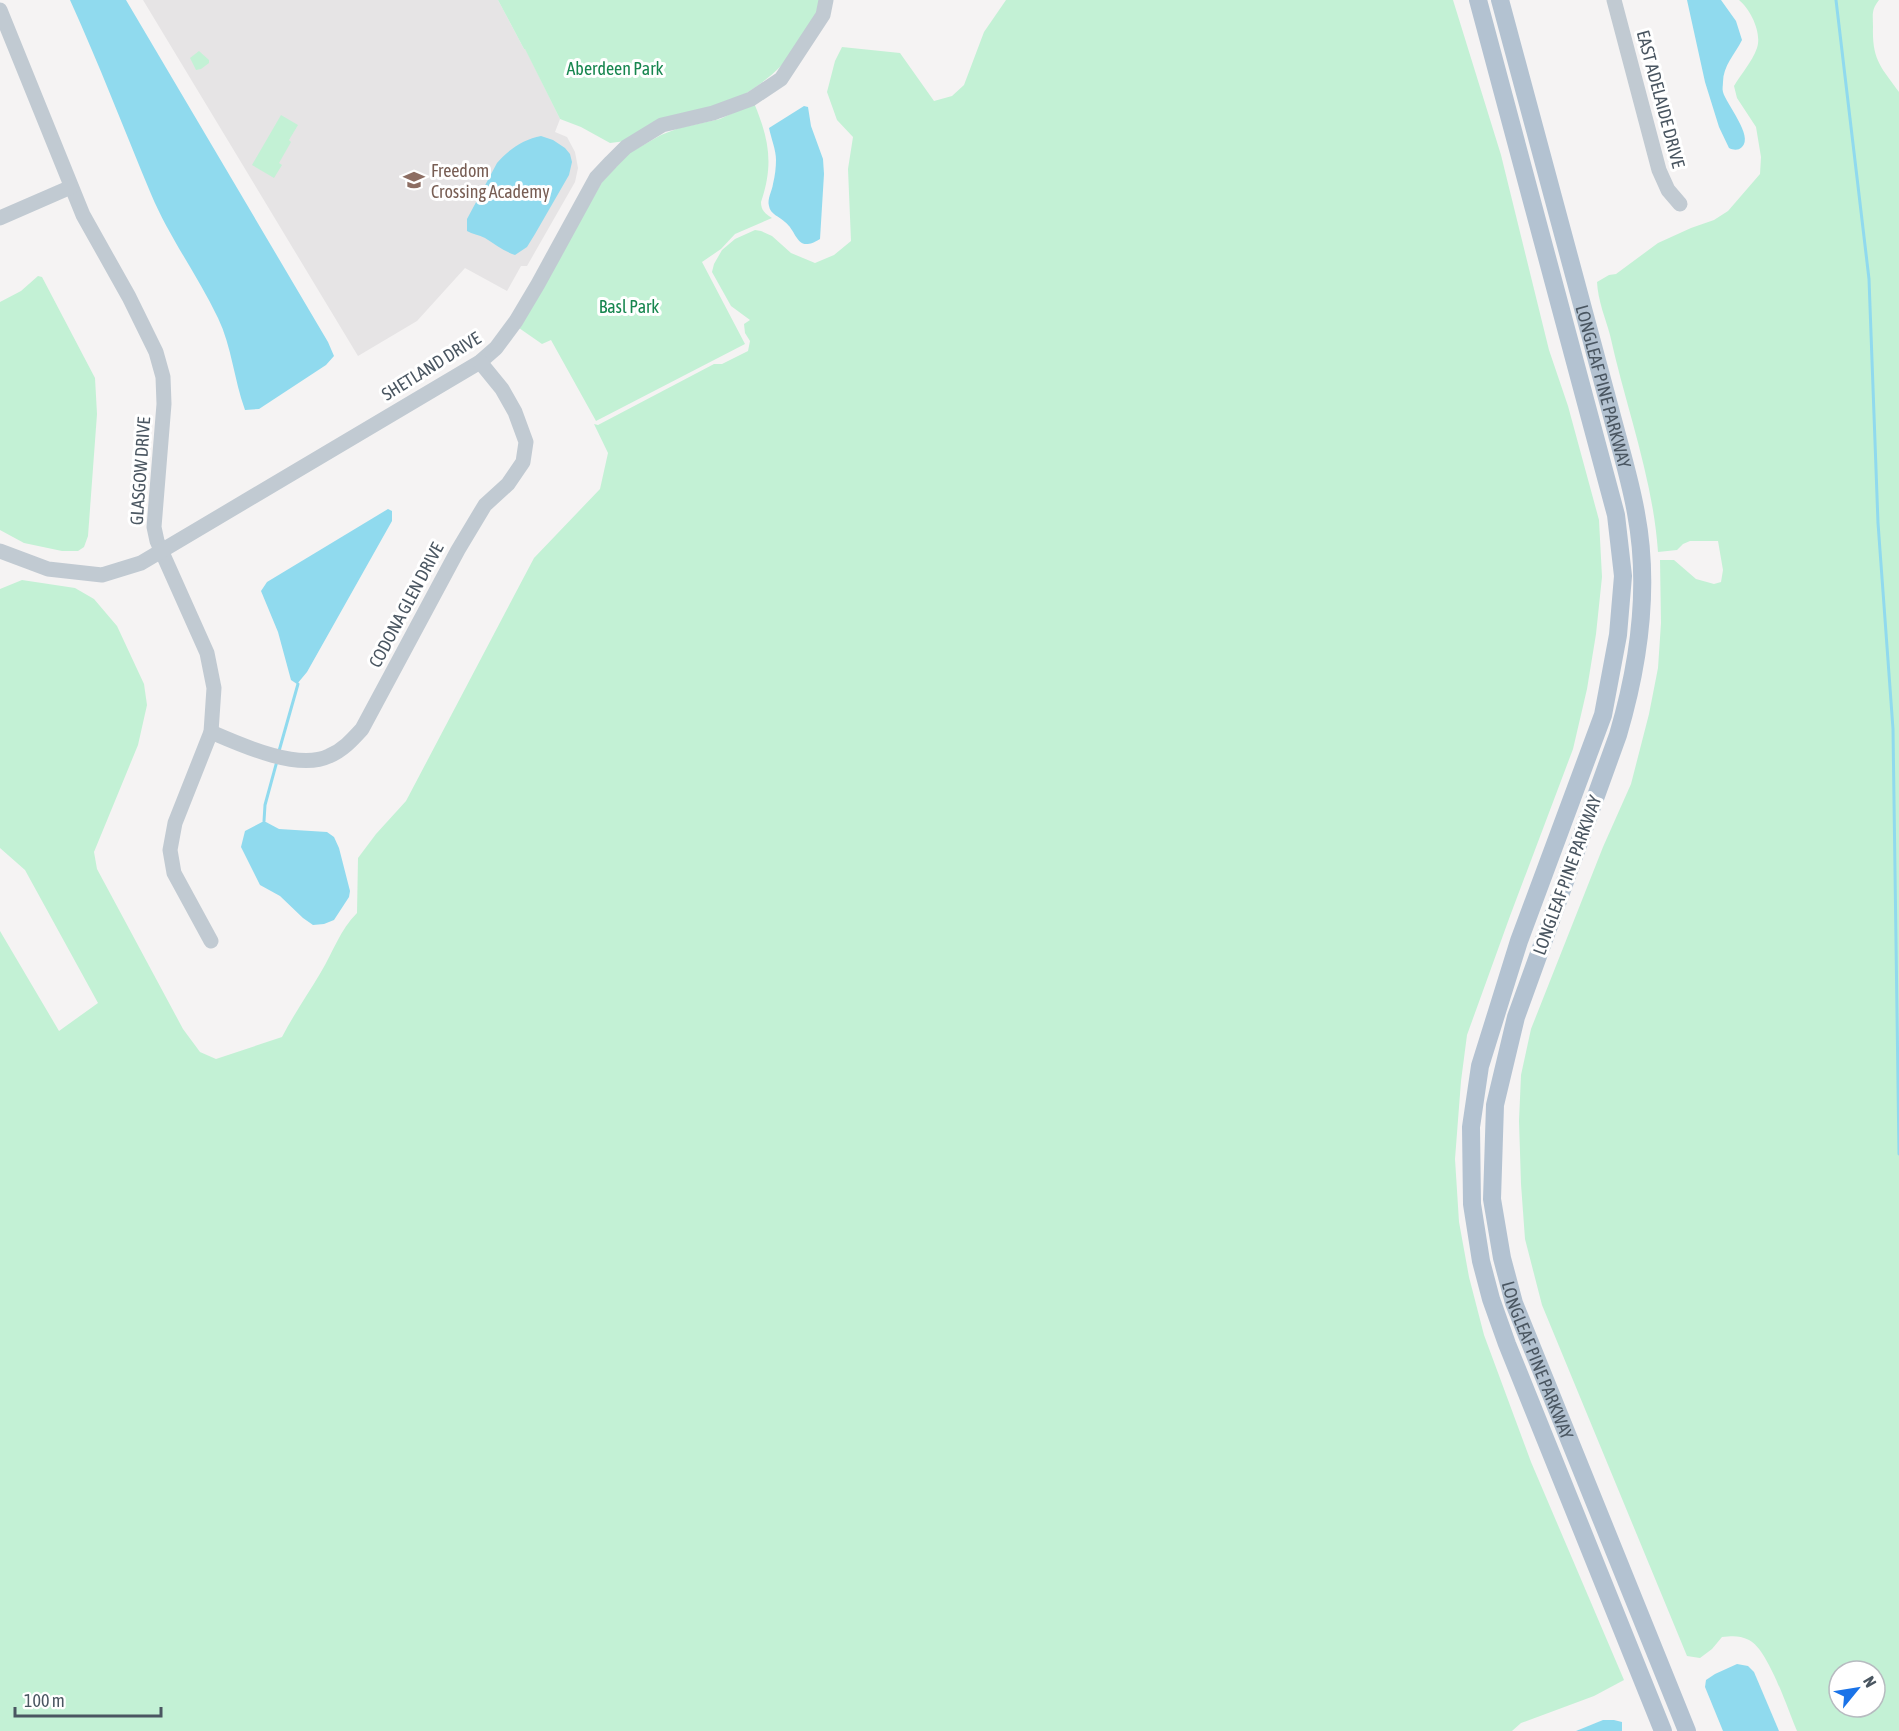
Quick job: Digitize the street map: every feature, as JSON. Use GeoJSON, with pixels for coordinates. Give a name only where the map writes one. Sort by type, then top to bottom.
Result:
{"type":"FeatureCollection","features":[{"type":"Feature","properties":{"kind":"main road","name":"LONGLEAF PINE PARKWAY"},"geometry":{"type":"LineString","coordinates":[[1478,0],[1616,515],[1623,576],[1618,635],[1603,715],[1519,941],[1480,1066],[1471,1126],[1472,1204],[1481,1261],[1499,1322],[1663,1731]]}},
{"type":"Feature","properties":{"kind":"main road","name":"LONGLEAF PINE PARKWAY"},"geometry":{"type":"LineString","coordinates":[[1500,0],[1637,514],[1642,571],[1641,611],[1630,695],[1618,735],[1516,1017],[1495,1105],[1492,1199],[1502,1258],[1514,1303],[1687,1731]]}},
{"type":"Feature","properties":{"kind":"main road"},"geometry":{"type":"LineString","coordinates":[[1620,611],[1641,611]]}},
{"type":"Feature","properties":{"kind":"street","name":"SHETLAND DRIVE"},"geometry":{"type":"LineString","coordinates":[[0,551],[48,569],[102,575],[141,563],[480,362],[496,348],[516,321],[596,178],[626,147],[662,125],[713,113],[751,99],[781,79],[823,15],[826,0]]}},
{"type":"Feature","properties":{"kind":"street","name":"EAST ADELAIDE DRIVE"},"geometry":{"type":"LineString","coordinates":[[1614,0],[1659,170],[1668,190],[1680,204]]}},
{"type":"Feature","properties":{"kind":"street","name":"GLASGOW DRIVE"},"geometry":{"type":"LineString","coordinates":[[0,10],[83,215],[129,297],[156,352],[163,377],[164,404],[154,527],[156,541],[207,653],[214,688],[211,732],[175,823],[170,850],[174,873],[212,941]]}},
{"type":"Feature","properties":{"kind":"street"},"geometry":{"type":"LineString","coordinates":[[0,218],[71,187]]}},
{"type":"Feature","properties":{"kind":"street","name":"CODONA GLEN DRIVE"},"geometry":{"type":"LineString","coordinates":[[211,732],[245,747],[300,762],[327,758],[346,746],[362,729],[458,550],[485,505],[508,484],[523,462],[526,442],[515,412],[502,389],[480,362]]}},
{"type":"Feature","properties":{"kind":"shaded area","name":"Freedom Crossing Academy"},"geometry":{"type":"Polygon","coordinates":[[[143,0],[498,0],[560,119],[555,132],[567,137],[575,152],[578,168],[575,182],[527,266],[521,266],[507,291],[465,268],[417,321],[358,356],[143,0]]]}},
{"type":"Feature","properties":{"kind":"green space","name":"Aberdeen Park"},"geometry":{"type":"Polygon","coordinates":[[[498,0],[820,0],[809,29],[801,42],[781,66],[758,86],[745,94],[626,141],[610,143],[581,127],[560,119],[498,0]]]}},
{"type":"Feature","properties":{"kind":"green space"},"geometry":{"type":"Polygon","coordinates":[[[1006,0],[1453,0],[1501,155],[1549,350],[1568,406],[1599,520],[1602,577],[1587,689],[1573,749],[1467,1035],[1455,1159],[1459,1222],[1469,1277],[1484,1335],[1531,1462],[1624,1680],[1594,1696],[1521,1723],[1512,1731],[0,1731],[0,931],[59,1031],[98,1003],[25,870],[0,848],[0,589],[22,580],[75,588],[94,599],[117,626],[144,684],[147,705],[138,745],[94,852],[97,869],[183,1029],[200,1052],[216,1059],[282,1037],[341,934],[357,913],[358,858],[406,801],[534,558],[600,489],[608,453],[594,424],[598,425],[714,364],[722,364],[748,351],[750,341],[745,333],[744,324],[750,320],[731,306],[712,272],[722,250],[735,239],[755,230],[761,231],[772,236],[791,253],[815,263],[834,255],[851,241],[848,169],[853,137],[837,120],[827,92],[835,61],[842,47],[900,53],[934,101],[952,96],[964,85],[984,32],[1006,0]]]}},
{"type":"Feature","properties":{"kind":"green space"},"geometry":{"type":"Polygon","coordinates":[[[1739,0],[1879,0],[1873,13],[1874,48],[1879,62],[1899,92],[1899,1731],[1797,1731],[1770,1667],[1756,1646],[1745,1638],[1722,1637],[1700,1658],[1687,1656],[1542,1305],[1525,1239],[1519,1121],[1521,1075],[1531,1029],[1603,847],[1631,784],[1658,668],[1661,623],[1660,560],[1674,560],[1696,579],[1714,584],[1721,582],[1723,570],[1718,541],[1690,541],[1677,550],[1658,552],[1645,470],[1600,302],[1597,282],[1616,274],[1658,243],[1714,220],[1728,211],[1760,174],[1761,157],[1756,127],[1737,98],[1734,86],[1757,48],[1757,29],[1739,0]]]}},
{"type":"Feature","properties":{"kind":"green space"},"geometry":{"type":"Polygon","coordinates":[[[199,51],[209,60],[209,63],[196,70],[190,58],[199,51]]]}},
{"type":"Feature","properties":{"kind":"green space","name":"Basl Park"},"geometry":{"type":"Polygon","coordinates":[[[754,103],[768,152],[768,176],[761,205],[764,212],[772,218],[735,234],[721,249],[702,262],[745,344],[596,421],[551,340],[542,344],[519,328],[602,182],[629,153],[661,135],[679,128],[720,119],[754,103]]]}},
{"type":"Feature","properties":{"kind":"green space"},"geometry":{"type":"Polygon","coordinates":[[[281,115],[298,125],[289,140],[291,142],[279,163],[282,165],[274,178],[252,165],[281,115]]]}},
{"type":"Feature","properties":{"kind":"green space"},"geometry":{"type":"Polygon","coordinates":[[[38,276],[42,277],[95,378],[97,414],[88,536],[84,547],[78,551],[62,551],[24,543],[0,530],[0,302],[21,291],[38,276]]]}},
{"type":"Feature","properties":{"kind":"water"},"geometry":{"type":"Polygon","coordinates":[[[70,0],[126,0],[328,342],[334,356],[326,365],[259,409],[245,410],[223,329],[158,210],[70,0]]]}},
{"type":"Feature","properties":{"kind":"water"},"geometry":{"type":"Polygon","coordinates":[[[1687,0],[1721,0],[1736,21],[1742,40],[1725,71],[1723,90],[1745,135],[1745,142],[1739,149],[1729,148],[1719,127],[1705,82],[1687,0]]]}},
{"type":"Feature","properties":{"kind":"water"},"geometry":{"type":"Polygon","coordinates":[[[804,106],[808,107],[811,126],[823,159],[824,174],[820,239],[806,244],[798,240],[789,226],[771,211],[769,203],[776,160],[769,128],[804,106]]]}},
{"type":"Feature","properties":{"kind":"water"},"geometry":{"type":"Polygon","coordinates":[[[541,136],[565,148],[572,162],[569,175],[535,234],[527,247],[515,255],[467,231],[467,219],[497,163],[517,146],[541,136]]]}},
{"type":"Feature","properties":{"kind":"water"},"geometry":{"type":"Polygon","coordinates":[[[388,509],[392,511],[392,521],[307,672],[297,684],[291,680],[278,632],[261,591],[267,582],[388,509]]]}},
{"type":"Feature","properties":{"kind":"water"},"geometry":{"type":"Polygon","coordinates":[[[264,821],[279,829],[327,832],[334,837],[350,891],[349,897],[334,920],[313,925],[280,896],[260,885],[241,847],[245,831],[264,821]]]}},
{"type":"Feature","properties":{"kind":"water"},"geometry":{"type":"Polygon","coordinates":[[[1737,1664],[1748,1666],[1754,1672],[1779,1731],[1723,1731],[1705,1687],[1706,1680],[1737,1664]]]}},
{"type":"Feature","properties":{"kind":"water"},"geometry":{"type":"Polygon","coordinates":[[[1603,1720],[1622,1722],[1622,1731],[1576,1731],[1603,1720]]]}},
{"type":"Feature","properties":{"kind":"waterway"},"geometry":{"type":"LineString","coordinates":[[1836,0],[1869,279],[1878,523],[1893,729],[1899,1154]]}},
{"type":"Feature","properties":{"kind":"waterway"},"geometry":{"type":"LineString","coordinates":[[279,751],[298,684]]}},
{"type":"Feature","properties":{"kind":"waterway"},"geometry":{"type":"LineString","coordinates":[[264,821],[265,805],[277,761]]}},
{"type":"Feature","properties":{"kind":"place","name":"Freedom Crossing Academy"},"geometry":{"type":"Point","coordinates":[414,180]}}]}
